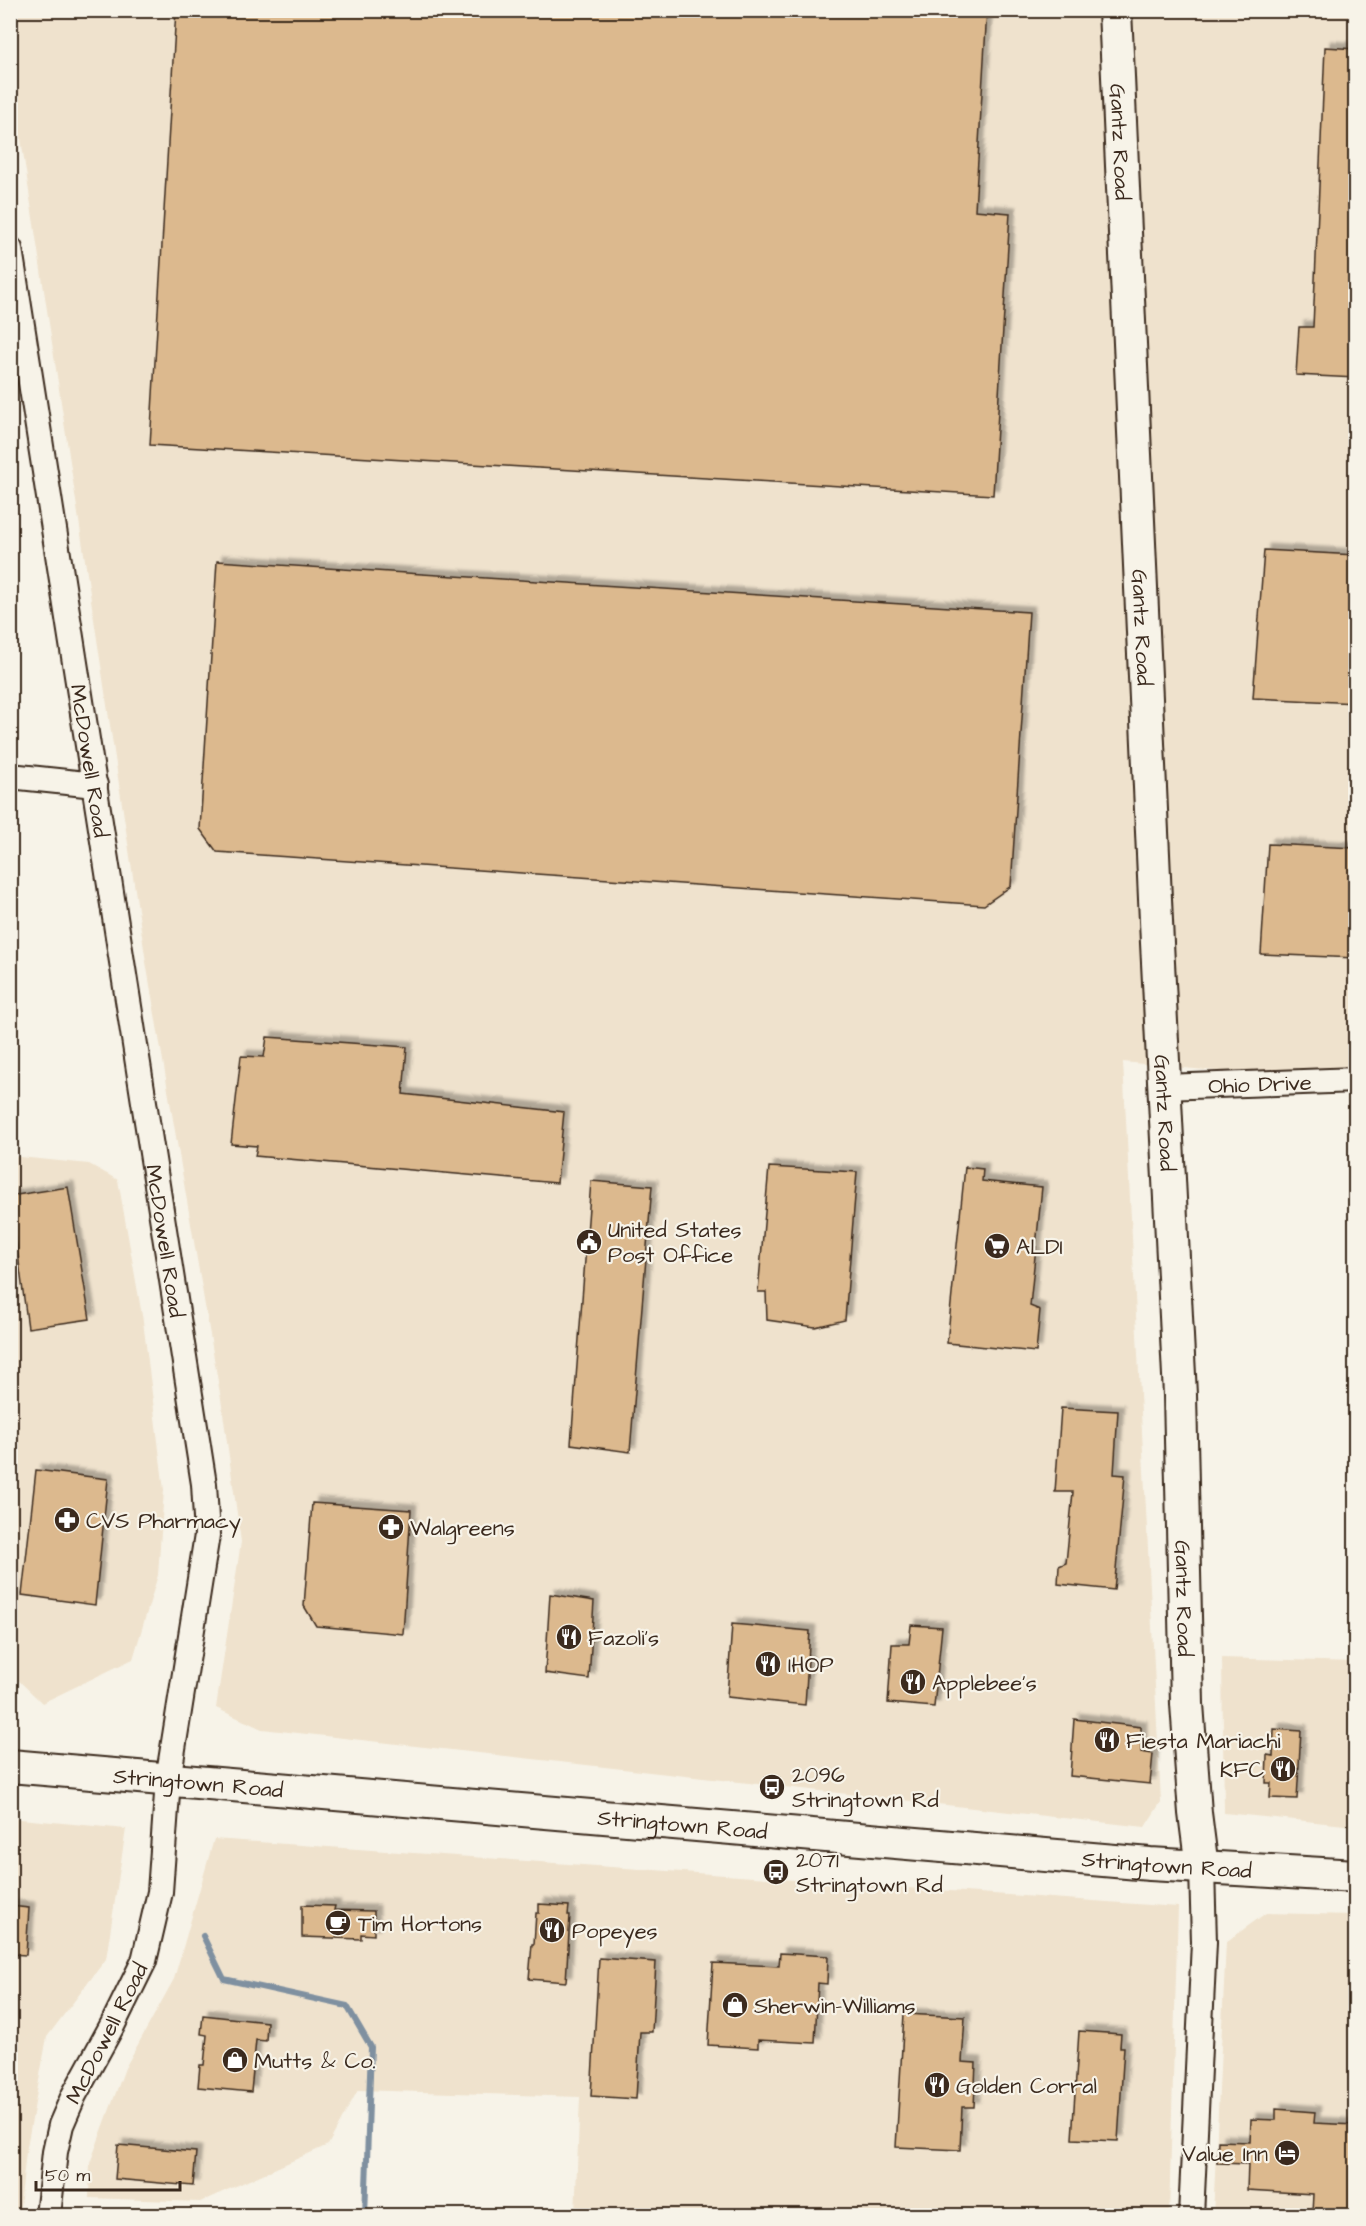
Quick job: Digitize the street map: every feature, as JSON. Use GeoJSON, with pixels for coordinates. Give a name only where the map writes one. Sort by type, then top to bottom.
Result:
{"type":"FeatureCollection","features":[{"type":"Feature","properties":{"kind":"main road","name":"Gantz Road"},"geometry":{"type":"LineString","coordinates":[[1115,10],[1180,1395],[1187,1704],[1195,1813],[1202,1868]]}},
{"type":"Feature","properties":{"kind":"main road","name":"Stringtown Road"},"geometry":{"type":"LineString","coordinates":[[10,1766],[1202,1868],[1356,1876]]}},
{"type":"Feature","properties":{"kind":"street","name":"McDowell Road"},"geometry":{"type":"LineString","coordinates":[[10,249],[204,1484],[207,1535],[168,1780],[160,1892],[144,1961],[74,2095],[61,2125],[55,2152],[48,2216]]}},
{"type":"Feature","properties":{"kind":"street"},"geometry":{"type":"LineString","coordinates":[[10,776],[95,785]]}},
{"type":"Feature","properties":{"kind":"street","name":"Ohio Drive"},"geometry":{"type":"LineString","coordinates":[[1164,1087],[1356,1080]]}},
{"type":"Feature","properties":{"kind":"street","name":"Gantz Road"},"geometry":{"type":"LineString","coordinates":[[1191,2216],[1204,1942],[1202,1868]]}},
{"type":"Feature","properties":{"kind":"shaded area"},"geometry":{"type":"Polygon","coordinates":[[[10,11],[1355,11],[1355,1068],[1225,1072],[1123,1062],[1161,1802],[1145,1827],[262,1729],[216,1708],[241,1542],[221,1399],[146,962],[11,73],[10,11]]]}},
{"type":"Feature","properties":{"kind":"shaded area"},"geometry":{"type":"Polygon","coordinates":[[[10,1156],[89,1164],[118,1180],[143,1321],[164,1490],[158,1575],[133,1659],[42,1703],[11,1673],[10,1156]]]}},
{"type":"Feature","properties":{"kind":"shaded area"},"geometry":{"type":"Polygon","coordinates":[[[1222,1658],[1355,1662],[1355,1826],[1224,1813],[1222,1658]]]}},
{"type":"Feature","properties":{"kind":"shaded area"},"geometry":{"type":"Polygon","coordinates":[[[10,1818],[126,1829],[106,1959],[47,2037],[26,2152],[19,2216],[10,2215],[10,1818]]]}},
{"type":"Feature","properties":{"kind":"shaded area"},"geometry":{"type":"Polygon","coordinates":[[[214,1839],[1178,1907],[1169,2215],[575,2215],[580,2097],[358,2090],[328,2145],[200,2202],[89,2198],[90,2163],[125,2068],[174,1979],[214,1839]]]}},
{"type":"Feature","properties":{"kind":"shaded area"},"geometry":{"type":"Polygon","coordinates":[[[1266,1913],[1355,1915],[1355,2215],[1213,2216],[1226,1942],[1266,1913]]]}},
{"type":"Feature","properties":{"kind":"building"},"geometry":{"type":"Polygon","coordinates":[[[176,10],[987,10],[975,210],[1010,213],[993,495],[150,445],[176,10]]]}},
{"type":"Feature","properties":{"kind":"building"},"geometry":{"type":"Polygon","coordinates":[[[1325,47],[1356,49],[1356,378],[1296,375],[1299,327],[1313,327],[1325,47]]]}},
{"type":"Feature","properties":{"kind":"building"},"geometry":{"type":"Polygon","coordinates":[[[1264,550],[1356,555],[1356,703],[1253,698],[1264,550]]]}},
{"type":"Feature","properties":{"kind":"building"},"geometry":{"type":"Polygon","coordinates":[[[217,561],[1029,612],[1011,886],[984,905],[217,852],[200,829],[217,561]]]}},
{"type":"Feature","properties":{"kind":"building"},"geometry":{"type":"Polygon","coordinates":[[[1268,844],[1356,848],[1356,958],[1261,954],[1268,844]]]}},
{"type":"Feature","properties":{"kind":"building"},"geometry":{"type":"Polygon","coordinates":[[[267,1037],[407,1047],[403,1094],[564,1112],[557,1183],[255,1156],[257,1146],[231,1144],[241,1056],[264,1057],[267,1037]]]}},
{"type":"Feature","properties":{"kind":"building"},"geometry":{"type":"Polygon","coordinates":[[[769,1167],[857,1172],[845,1320],[815,1327],[767,1320],[766,1292],[758,1292],[769,1167]]]}},
{"type":"Feature","properties":{"kind":"building","name":"ALDI"},"geometry":{"type":"Polygon","coordinates":[[[965,1167],[983,1169],[982,1181],[1042,1187],[1030,1306],[1040,1310],[1036,1352],[947,1343],[965,1167]]]}},
{"type":"Feature","properties":{"kind":"building"},"geometry":{"type":"Polygon","coordinates":[[[591,1181],[652,1186],[630,1452],[571,1444],[591,1181]]]}},
{"type":"Feature","properties":{"kind":"building"},"geometry":{"type":"Polygon","coordinates":[[[68,1187],[90,1319],[28,1328],[10,1196],[68,1187]]]}},
{"type":"Feature","properties":{"kind":"building"},"geometry":{"type":"Polygon","coordinates":[[[1061,1408],[1118,1411],[1114,1474],[1125,1475],[1114,1590],[1058,1584],[1059,1566],[1066,1563],[1073,1492],[1055,1492],[1061,1408]]]}},
{"type":"Feature","properties":{"kind":"building","name":"CVS Pharmacy"},"geometry":{"type":"Polygon","coordinates":[[[36,1470],[108,1479],[95,1605],[22,1595],[36,1470]]]}},
{"type":"Feature","properties":{"kind":"building","name":"Walgreens"},"geometry":{"type":"Polygon","coordinates":[[[312,1503],[411,1510],[403,1634],[316,1626],[304,1606],[312,1503]]]}},
{"type":"Feature","properties":{"kind":"building","name":"Fazoli's"},"geometry":{"type":"Polygon","coordinates":[[[550,1594],[594,1601],[589,1679],[545,1673],[550,1594]]]}},
{"type":"Feature","properties":{"kind":"building","name":"IHOP"},"geometry":{"type":"Polygon","coordinates":[[[732,1624],[810,1631],[805,1705],[727,1697],[732,1624]]]}},
{"type":"Feature","properties":{"kind":"building","name":"Applebee's"},"geometry":{"type":"Polygon","coordinates":[[[911,1625],[942,1627],[934,1707],[888,1703],[892,1644],[909,1644],[911,1625]]]}},
{"type":"Feature","properties":{"kind":"building","name":"Fiesta Mariachi"},"geometry":{"type":"Polygon","coordinates":[[[1074,1719],[1141,1727],[1141,1752],[1153,1754],[1150,1784],[1070,1776],[1074,1719]]]}},
{"type":"Feature","properties":{"kind":"building","name":"KFC"},"geometry":{"type":"Polygon","coordinates":[[[1274,1729],[1301,1731],[1297,1799],[1270,1798],[1271,1783],[1266,1783],[1267,1755],[1273,1756],[1274,1729]]]}},
{"type":"Feature","properties":{"kind":"building","name":"Popeyes"},"geometry":{"type":"Polygon","coordinates":[[[539,1904],[569,1906],[566,1982],[529,1979],[539,1904]]]}},
{"type":"Feature","properties":{"kind":"building","name":"Tim Hortons"},"geometry":{"type":"Polygon","coordinates":[[[302,1905],[335,1906],[334,1910],[374,1911],[374,1935],[361,1934],[361,1939],[302,1937],[302,1905]]]}},
{"type":"Feature","properties":{"kind":"building"},"geometry":{"type":"Polygon","coordinates":[[[10,1906],[29,1908],[26,1955],[10,1954],[10,1906]]]}},
{"type":"Feature","properties":{"kind":"building"},"geometry":{"type":"Polygon","coordinates":[[[780,1953],[828,1956],[827,1984],[818,1983],[815,2043],[758,2040],[758,2048],[708,2045],[713,1963],[779,1966],[780,1953]]]}},
{"type":"Feature","properties":{"kind":"building"},"geometry":{"type":"Polygon","coordinates":[[[599,1958],[656,1962],[652,2032],[640,2032],[636,2099],[591,2096],[599,1958]]]}},
{"type":"Feature","properties":{"kind":"building","name":"Golden Corral"},"geometry":{"type":"Polygon","coordinates":[[[904,2014],[965,2017],[962,2062],[976,2063],[974,2107],[962,2107],[960,2150],[896,2147],[904,2014]]]}},
{"type":"Feature","properties":{"kind":"building"},"geometry":{"type":"Polygon","coordinates":[[[203,2015],[267,2022],[266,2041],[256,2040],[251,2092],[198,2087],[200,2065],[204,2065],[207,2035],[201,2034],[203,2015]]]}},
{"type":"Feature","properties":{"kind":"building"},"geometry":{"type":"Polygon","coordinates":[[[1079,2031],[1121,2034],[1120,2047],[1124,2047],[1118,2141],[1072,2139],[1079,2031]]]}},
{"type":"Feature","properties":{"kind":"building","name":"Value Inn"},"geometry":{"type":"Polygon","coordinates":[[[1276,2109],[1315,2112],[1314,2123],[1356,2125],[1354,2214],[1312,2212],[1313,2194],[1247,2190],[1248,2164],[1217,2163],[1218,2141],[1250,2142],[1251,2119],[1276,2120],[1276,2109]]]}},
{"type":"Feature","properties":{"kind":"building"},"geometry":{"type":"Polygon","coordinates":[[[118,2145],[196,2152],[193,2186],[115,2179],[118,2145]]]}},
{"type":"Feature","properties":{"kind":"waterway"},"geometry":{"type":"LineString","coordinates":[[203,1936],[224,1979],[347,2006],[371,2047],[365,2216]]}},
{"type":"Feature","properties":{"kind":"place","name":"United States Post Office"},"geometry":{"type":"Point","coordinates":[589,1242]}},
{"type":"Feature","properties":{"kind":"place","name":"ALDI"},"geometry":{"type":"Point","coordinates":[997,1246]}},
{"type":"Feature","properties":{"kind":"place","name":"CVS Pharmacy"},"geometry":{"type":"Point","coordinates":[67,1520]}},
{"type":"Feature","properties":{"kind":"place","name":"Walgreens"},"geometry":{"type":"Point","coordinates":[391,1527]}},
{"type":"Feature","properties":{"kind":"place","name":"Fazoli's"},"geometry":{"type":"Point","coordinates":[569,1637]}},
{"type":"Feature","properties":{"kind":"place","name":"IHOP"},"geometry":{"type":"Point","coordinates":[768,1664]}},
{"type":"Feature","properties":{"kind":"place","name":"Applebee's"},"geometry":{"type":"Point","coordinates":[913,1682]}},
{"type":"Feature","properties":{"kind":"place","name":"Fiesta Mariachi"},"geometry":{"type":"Point","coordinates":[1107,1740]}},
{"type":"Feature","properties":{"kind":"place","name":"KFC"},"geometry":{"type":"Point","coordinates":[1283,1769]}},
{"type":"Feature","properties":{"kind":"place","name":"2096 Stringtown Rd"},"geometry":{"type":"Point","coordinates":[772,1787]}},
{"type":"Feature","properties":{"kind":"place","name":"2071 Stringtown Rd"},"geometry":{"type":"Point","coordinates":[776,1872]}},
{"type":"Feature","properties":{"kind":"place","name":"Tim Hortons"},"geometry":{"type":"Point","coordinates":[338,1923]}},
{"type":"Feature","properties":{"kind":"place","name":"Popeyes"},"geometry":{"type":"Point","coordinates":[552,1930]}},
{"type":"Feature","properties":{"kind":"place","name":"Sherwin-Williams"},"geometry":{"type":"Point","coordinates":[735,2005]}},
{"type":"Feature","properties":{"kind":"place","name":"Mutts & Co."},"geometry":{"type":"Point","coordinates":[235,2060]}},
{"type":"Feature","properties":{"kind":"place","name":"Golden Corral"},"geometry":{"type":"Point","coordinates":[937,2085]}},
{"type":"Feature","properties":{"kind":"place","name":"Value Inn"},"geometry":{"type":"Point","coordinates":[1287,2153]}}]}
